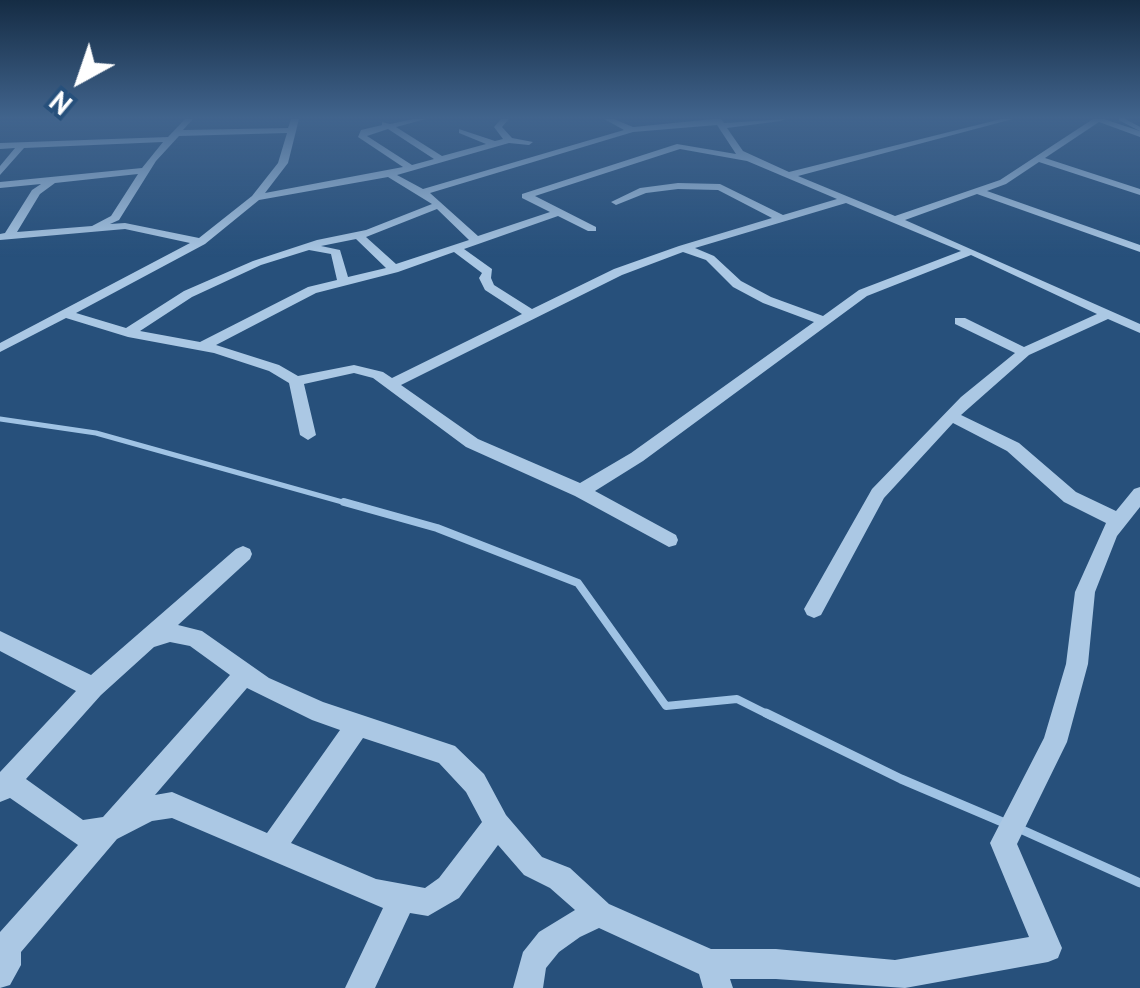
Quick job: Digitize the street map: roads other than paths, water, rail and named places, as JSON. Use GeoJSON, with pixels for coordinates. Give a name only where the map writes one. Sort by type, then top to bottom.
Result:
{"type":"FeatureCollection","features":[{"type":"Feature","properties":{"kind":"street"},"geometry":{"type":"LineString","coordinates":[[85,230],[114,218],[149,165]]}},
{"type":"Feature","properties":{"kind":"street"},"geometry":{"type":"LineString","coordinates":[[0,348],[202,242],[256,198],[280,165]]}},
{"type":"Feature","properties":{"kind":"street"},"geometry":{"type":"LineString","coordinates":[[256,198],[389,174],[412,165]]}},
{"type":"Feature","properties":{"kind":"street"},"geometry":{"type":"LineString","coordinates":[[422,192],[510,165]]}},
{"type":"Feature","properties":{"kind":"street"},"geometry":{"type":"LineString","coordinates":[[592,229],[526,196],[541,185],[617,165]]}},
{"type":"Feature","properties":{"kind":"street"},"geometry":{"type":"LineString","coordinates":[[764,165],[971,251],[1140,329]]}},
{"type":"Feature","properties":{"kind":"street"},"geometry":{"type":"LineString","coordinates":[[789,175],[827,165]]}},
{"type":"Feature","properties":{"kind":"street"},"geometry":{"type":"LineString","coordinates":[[896,219],[1003,182],[1026,165]]}},
{"type":"Feature","properties":{"kind":"street"},"geometry":{"type":"LineString","coordinates":[[1057,165],[1140,192]]}},
{"type":"Feature","properties":{"kind":"street"},"geometry":{"type":"LineString","coordinates":[[614,166],[666,187]]}},
{"type":"Feature","properties":{"kind":"street"},"geometry":{"type":"LineString","coordinates":[[504,167],[520,175]]}},
{"type":"Feature","properties":{"kind":"street"},"geometry":{"type":"LineString","coordinates":[[0,185],[144,171]]}},
{"type":"Feature","properties":{"kind":"street"},"geometry":{"type":"LineString","coordinates":[[389,174],[422,192],[477,241]]}},
{"type":"Feature","properties":{"kind":"street"},"geometry":{"type":"LineString","coordinates":[[1126,188],[1140,180]]}},
{"type":"Feature","properties":{"kind":"street"},"geometry":{"type":"LineString","coordinates":[[4,236],[36,192],[51,181]]}},
{"type":"Feature","properties":{"kind":"street"},"geometry":{"type":"LineString","coordinates":[[616,202],[644,190],[720,187],[780,218]]}},
{"type":"Feature","properties":{"kind":"street"},"geometry":{"type":"LineString","coordinates":[[977,191],[1140,249]]}},
{"type":"Feature","properties":{"kind":"street"},"geometry":{"type":"LineString","coordinates":[[391,384],[618,272],[683,248],[849,199]]}},
{"type":"Feature","properties":{"kind":"street"},"geometry":{"type":"LineString","coordinates":[[128,333],[188,294],[257,263],[308,246],[358,236],[437,206]]}},
{"type":"Feature","properties":{"kind":"street"},"geometry":{"type":"LineString","coordinates":[[203,347],[312,290],[394,269],[557,213]]}},
{"type":"Feature","properties":{"kind":"street"},"geometry":{"type":"LineString","coordinates":[[114,218],[114,222],[125,226],[202,242]]}},
{"type":"Feature","properties":{"kind":"street"},"geometry":{"type":"LineString","coordinates":[[4,236],[125,226]]}},
{"type":"Feature","properties":{"kind":"street"},"geometry":{"type":"LineString","coordinates":[[358,236],[394,269]]}},
{"type":"Feature","properties":{"kind":"street"},"geometry":{"type":"LineString","coordinates":[[308,246],[336,252],[343,280]]}},
{"type":"Feature","properties":{"kind":"street"},"geometry":{"type":"LineString","coordinates":[[456,248],[488,272],[485,278],[489,287],[533,316]]}},
{"type":"Feature","properties":{"kind":"street"},"geometry":{"type":"LineString","coordinates":[[683,248],[710,258],[737,284],[767,300],[824,320]]}},
{"type":"Feature","properties":{"kind":"street"},"geometry":{"type":"LineString","coordinates":[[581,491],[636,457],[863,293],[971,251]]}},
{"type":"Feature","properties":{"kind":"street"},"geometry":{"type":"LineString","coordinates":[[68,314],[128,333],[203,347],[274,368],[297,388],[308,435]]}},
{"type":"Feature","properties":{"kind":"street"},"geometry":{"type":"LineString","coordinates":[[814,610],[878,494],[951,416],[1024,352],[1108,314]]}},
{"type":"Feature","properties":{"kind":"street"},"geometry":{"type":"LineString","coordinates":[[960,322],[1024,352]]}},
{"type":"Feature","properties":{"kind":"street"},"geometry":{"type":"LineString","coordinates":[[297,388],[354,369],[378,375],[472,443],[581,491],[668,540]]}},
{"type":"Feature","properties":{"kind":"street"},"geometry":{"type":"LineString","coordinates":[[951,416],[1013,447],[1070,497],[1118,521]]}},
{"type":"Feature","properties":{"kind":"street"},"geometry":{"type":"LineString","coordinates":[[152,638],[170,633],[195,638],[245,674],[320,712],[447,754],[475,783],[496,824],[532,866],[560,878],[599,914],[714,976],[776,964],[895,975],[1048,948],[1002,843],[1056,742],[1077,664],[1085,592],[1109,533],[1140,494]]}},
{"type":"Feature","properties":{"kind":"street"},"geometry":{"type":"LineString","coordinates":[[243,554],[93,688],[4,786],[80,833],[112,829],[149,809],[172,805],[376,893],[428,902],[449,888],[496,824]]}},
{"type":"Feature","properties":{"kind":"street"},"geometry":{"type":"LineString","coordinates":[[0,640],[93,688]]}},
{"type":"Feature","properties":{"kind":"street"},"geometry":{"type":"LineString","coordinates":[[2,953],[245,674]]}},
{"type":"Feature","properties":{"kind":"street"},"geometry":{"type":"LineString","coordinates":[[272,848],[358,725]]}},
{"type":"Feature","properties":{"kind":"street"},"geometry":{"type":"LineString","coordinates":[[360,988],[402,899]]}},
{"type":"Feature","properties":{"kind":"street"},"geometry":{"type":"LineString","coordinates":[[528,988],[533,962],[549,942],[570,926],[599,914]]}},
{"type":"Feature","properties":{"kind":"waterway"},"geometry":{"type":"LineString","coordinates":[[0,419],[96,433],[353,505]]}},
{"type":"Feature","properties":{"kind":"waterway"},"geometry":{"type":"LineString","coordinates":[[344,502],[437,528],[578,583],[666,706],[737,699],[771,716]]}},
{"type":"Feature","properties":{"kind":"waterway"},"geometry":{"type":"LineString","coordinates":[[766,713],[901,779],[1007,824]]}},
{"type":"Feature","properties":{"kind":"waterway"},"geometry":{"type":"LineString","coordinates":[[1018,828],[1140,883]]}}]}
